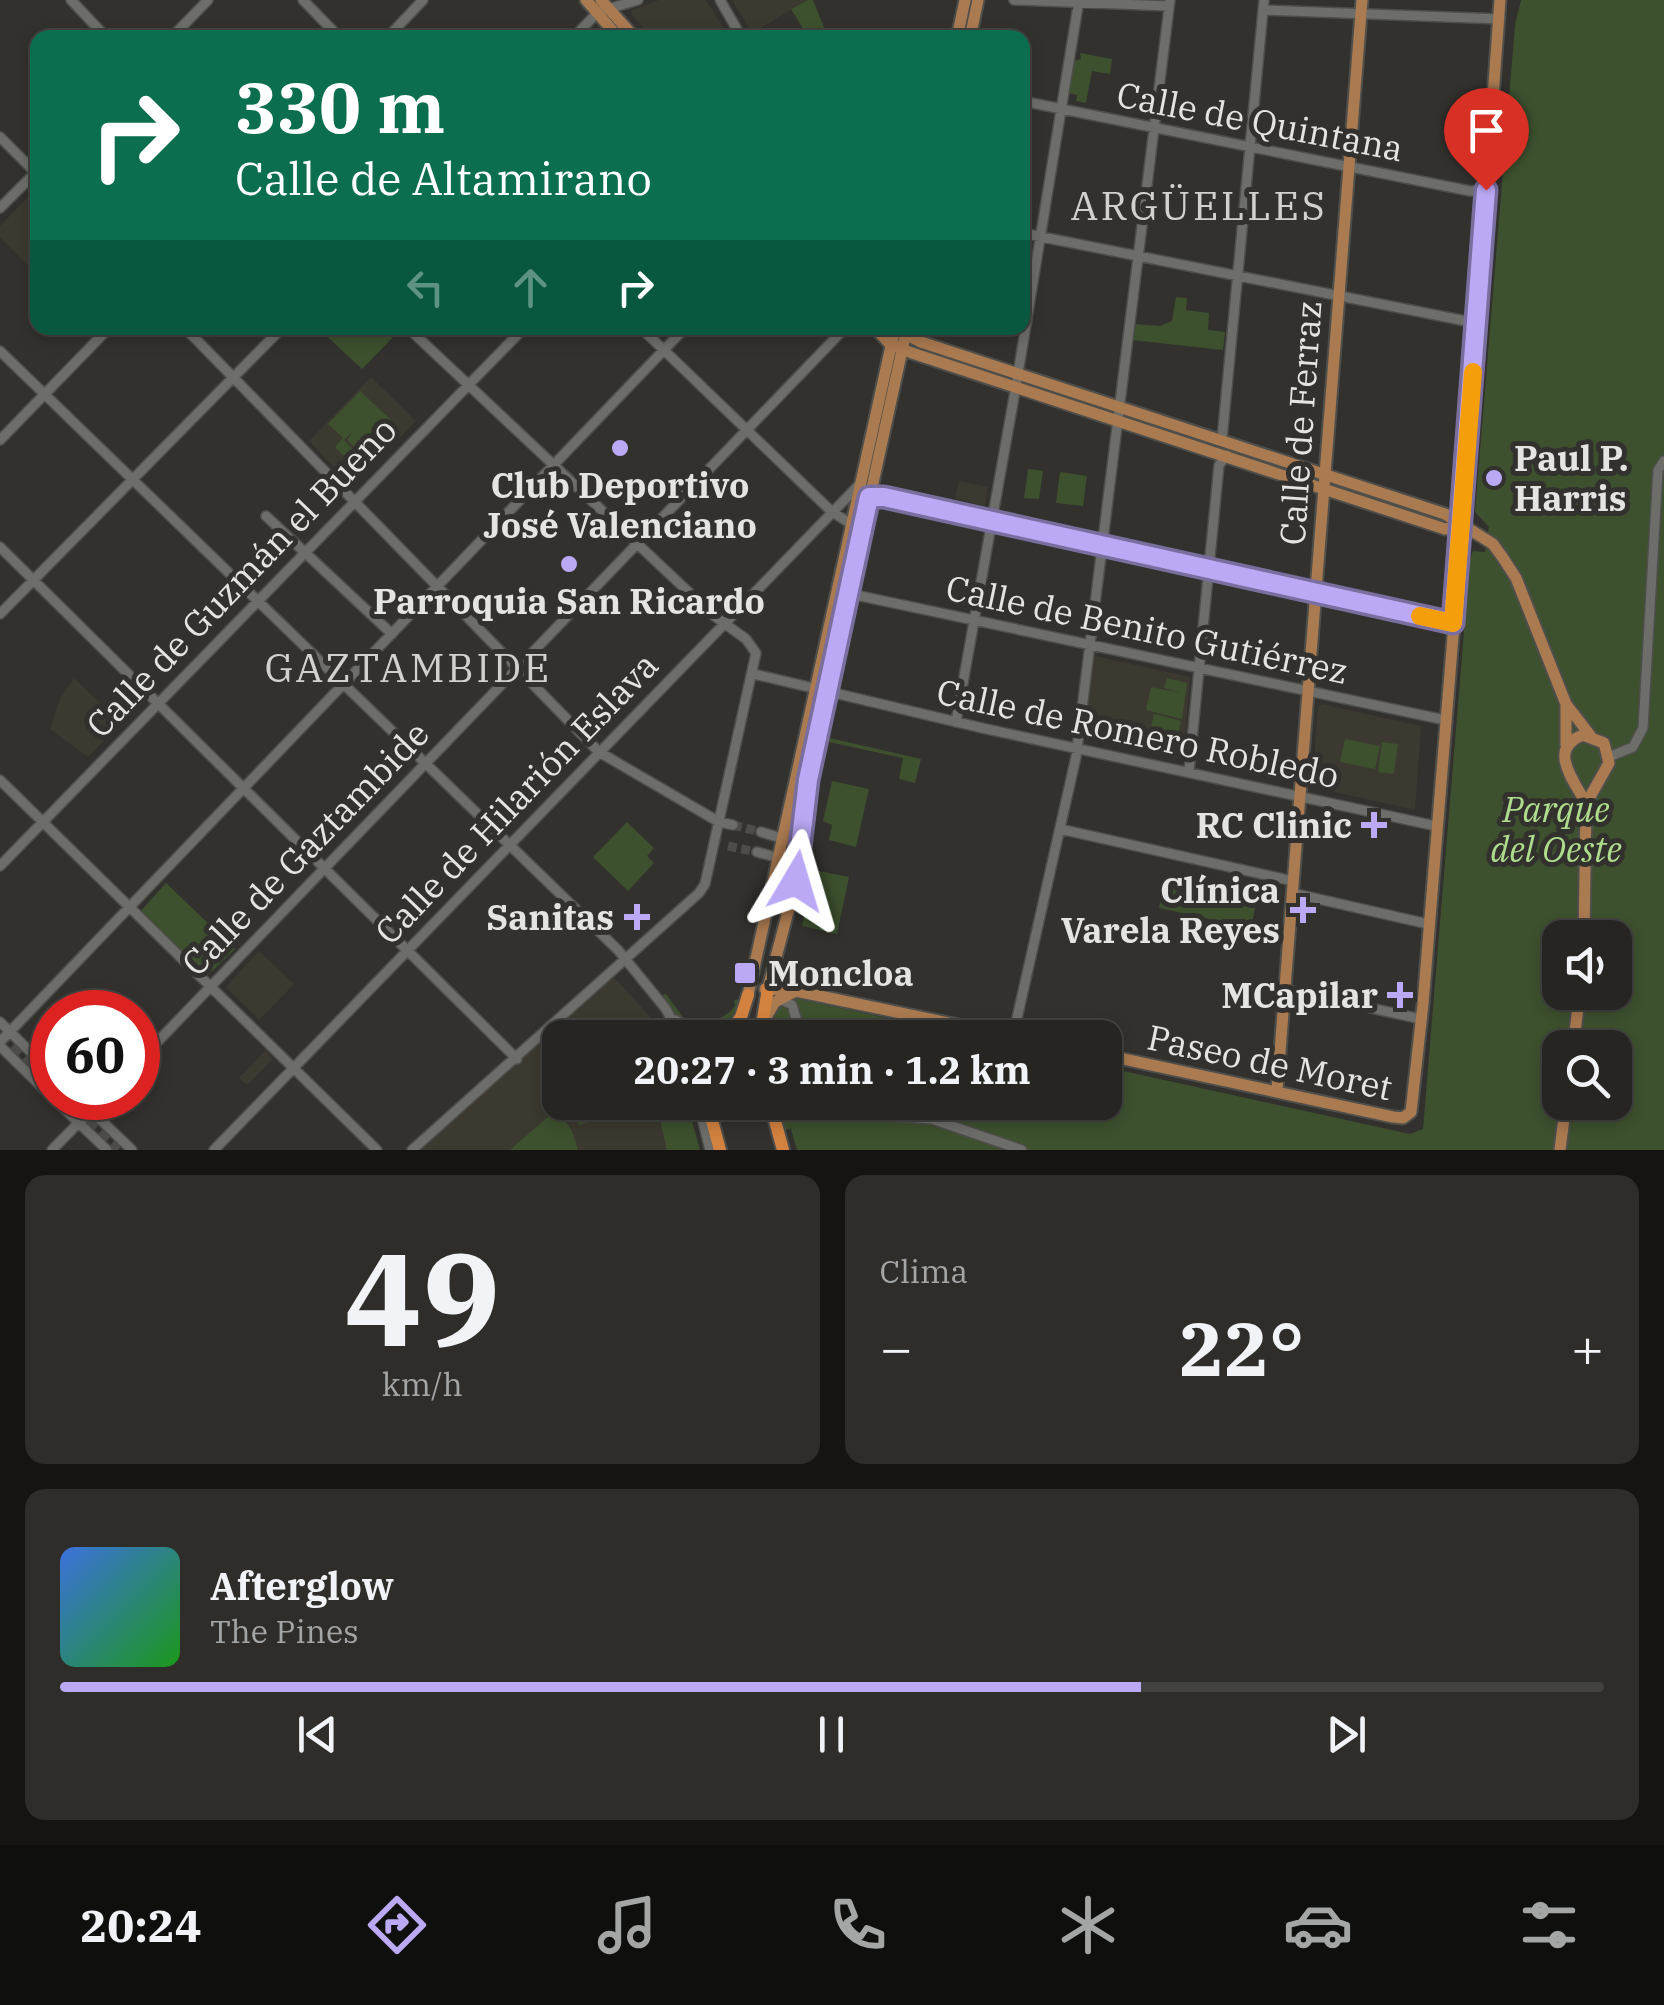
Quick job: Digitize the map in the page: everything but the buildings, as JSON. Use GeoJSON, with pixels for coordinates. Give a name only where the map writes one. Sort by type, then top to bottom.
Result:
{"type":"FeatureCollection","features":[{"type":"Feature","properties":{"kind":"highway"},"geometry":{"type":"LineString","coordinates":[[763,1020],[768,988]]}},
{"type":"Feature","properties":{"kind":"highway"},"geometry":{"type":"LineString","coordinates":[[739,1020],[748,995]]}},
{"type":"Feature","properties":{"kind":"highway"},"geometry":{"type":"LineString","coordinates":[[712,1120],[720,1150]]}},
{"type":"Feature","properties":{"kind":"highway"},"geometry":{"type":"LineString","coordinates":[[775,1120],[783,1150]]}},
{"type":"Feature","properties":{"kind":"main road"},"geometry":{"type":"LineString","coordinates":[[586,0],[603,7],[627,30]]}},
{"type":"Feature","properties":{"kind":"main road"},"geometry":{"type":"LineString","coordinates":[[959,30],[965,0]]}},
{"type":"Feature","properties":{"kind":"main road"},"geometry":{"type":"LineString","coordinates":[[972,30],[978,0]]}},
{"type":"Feature","properties":{"kind":"main road","name":"Calle de Ferraz"},"geometry":{"type":"LineString","coordinates":[[1276,1090],[1362,0]]}},
{"type":"Feature","properties":{"kind":"main road"},"geometry":{"type":"LineString","coordinates":[[1421,1018],[1500,0]]}},
{"type":"Feature","properties":{"kind":"main road"},"geometry":{"type":"LineString","coordinates":[[603,7],[616,30]]}},
{"type":"Feature","properties":{"kind":"main road"},"geometry":{"type":"LineString","coordinates":[[883,335],[896,346],[1117,413],[1226,456],[1444,529],[1462,526]]}},
{"type":"Feature","properties":{"kind":"main road"},"geometry":{"type":"LineString","coordinates":[[856,526],[869,497],[898,335]]}},
{"type":"Feature","properties":{"kind":"main road"},"geometry":{"type":"LineString","coordinates":[[913,335],[1016,380]]}},
{"type":"Feature","properties":{"kind":"main road"},"geometry":{"type":"LineString","coordinates":[[748,995],[822,690],[856,526],[859,485],[896,346]]}},
{"type":"Feature","properties":{"kind":"main road"},"geometry":{"type":"LineString","coordinates":[[1117,413],[1222,439],[1436,509],[1493,544],[1516,578],[1566,704],[1590,735],[1604,742],[1610,756],[1607,769],[1598,778],[1586,804],[1584,920]]}},
{"type":"Feature","properties":{"kind":"main road"},"geometry":{"type":"LineString","coordinates":[[768,988],[796,881],[822,690]]}},
{"type":"Feature","properties":{"kind":"main road"},"geometry":{"type":"LineString","coordinates":[[1566,704],[1564,764],[1586,804]]}},
{"type":"Feature","properties":{"kind":"main road"},"geometry":{"type":"LineString","coordinates":[[1565,749],[1575,738],[1590,735]]}},
{"type":"Feature","properties":{"kind":"main road"},"geometry":{"type":"LineString","coordinates":[[1572,776],[1584,781],[1598,778]]}},
{"type":"Feature","properties":{"kind":"main road"},"geometry":{"type":"LineString","coordinates":[[748,995],[768,988],[796,991],[935,1020]]}},
{"type":"Feature","properties":{"kind":"main road"},"geometry":{"type":"LineString","coordinates":[[767,1020],[777,1000],[796,991]]}},
{"type":"Feature","properties":{"kind":"main road","name":"Paseo de Moret"},"geometry":{"type":"LineString","coordinates":[[1122,1058],[1403,1118],[1411,1112],[1413,1102],[1421,1018]]}},
{"type":"Feature","properties":{"kind":"main road"},"geometry":{"type":"LineString","coordinates":[[1560,1150],[1564,1120]]}},
{"type":"Feature","properties":{"kind":"street"},"geometry":{"type":"LineString","coordinates":[[71,0],[99,30]]}},
{"type":"Feature","properties":{"kind":"street"},"geometry":{"type":"LineString","coordinates":[[179,30],[208,0]]}},
{"type":"Feature","properties":{"kind":"street"},"geometry":{"type":"LineString","coordinates":[[303,0],[332,30]]}},
{"type":"Feature","properties":{"kind":"street"},"geometry":{"type":"LineString","coordinates":[[581,30],[603,7],[638,0]]}},
{"type":"Feature","properties":{"kind":"street"},"geometry":{"type":"LineString","coordinates":[[720,0],[737,30]]}},
{"type":"Feature","properties":{"kind":"street"},"geometry":{"type":"LineString","coordinates":[[1014,0],[1170,3],[1077,748],[1021,1020]]}},
{"type":"Feature","properties":{"kind":"street"},"geometry":{"type":"LineString","coordinates":[[1030,296],[1079,2]]}},
{"type":"Feature","properties":{"kind":"street"},"geometry":{"type":"LineString","coordinates":[[394,30],[415,3]]}},
{"type":"Feature","properties":{"kind":"street"},"geometry":{"type":"LineString","coordinates":[[1222,439],[1263,5],[1360,16],[1500,20]]}},
{"type":"Feature","properties":{"kind":"street","name":"Calle de Quintana"},"geometry":{"type":"LineString","coordinates":[[1030,104],[1470,191],[1486,190]]}},
{"type":"Feature","properties":{"kind":"street"},"geometry":{"type":"LineString","coordinates":[[0,137],[30,166]]}},
{"type":"Feature","properties":{"kind":"street"},"geometry":{"type":"LineString","coordinates":[[0,208],[30,180]]}},
{"type":"Feature","properties":{"kind":"street"},"geometry":{"type":"LineString","coordinates":[[1030,234],[1476,323]]}},
{"type":"Feature","properties":{"kind":"street"},"geometry":{"type":"LineString","coordinates":[[0,440],[102,335]]}},
{"type":"Feature","properties":{"kind":"street"},"geometry":{"type":"LineString","coordinates":[[192,335],[599,752],[719,822],[733,825]]}},
{"type":"Feature","properties":{"kind":"street"},"geometry":{"type":"LineString","coordinates":[[0,614],[275,335]]}},
{"type":"Feature","properties":{"kind":"street"},"geometry":{"type":"LineString","coordinates":[[412,1150],[699,894],[705,884],[754,674],[754,647],[723,623],[416,335]]}},
{"type":"Feature","properties":{"kind":"street"},"geometry":{"type":"LineString","coordinates":[[511,335],[512,339]]}},
{"type":"Feature","properties":{"kind":"street","name":"Calle de Guzmán el Bueno"},"geometry":{"type":"LineString","coordinates":[[0,866],[516,335]]}},
{"type":"Feature","properties":{"kind":"street"},"geometry":{"type":"LineString","coordinates":[[648,335],[832,511],[856,526]]}},
{"type":"Feature","properties":{"kind":"street"},"geometry":{"type":"LineString","coordinates":[[30,1074],[0,1044],[10,1032],[678,335]]}},
{"type":"Feature","properties":{"kind":"street","name":"Calle de Gaztambide"},"geometry":{"type":"LineString","coordinates":[[160,1039],[838,335]]}},
{"type":"Feature","properties":{"kind":"street"},"geometry":{"type":"LineString","coordinates":[[956,722],[1024,335]]}},
{"type":"Feature","properties":{"kind":"street"},"geometry":{"type":"LineString","coordinates":[[0,351],[618,950],[677,1020]]}},
{"type":"Feature","properties":{"kind":"street"},"geometry":{"type":"LineString","coordinates":[[1189,771],[1219,465],[1226,456]]}},
{"type":"Feature","properties":{"kind":"street"},"geometry":{"type":"LineString","coordinates":[[1610,756],[1634,747],[1643,728],[1664,460]]}},
{"type":"Feature","properties":{"kind":"street","name":"Calle de Hilarión Eslava"},"geometry":{"type":"LineString","coordinates":[[214,1150],[859,485]]}},
{"type":"Feature","properties":{"kind":"street"},"geometry":{"type":"LineString","coordinates":[[869,497],[884,497],[1453,623]]}},
{"type":"Feature","properties":{"kind":"street"},"geometry":{"type":"LineString","coordinates":[[266,516],[392,634]]}},
{"type":"Feature","properties":{"kind":"street"},"geometry":{"type":"LineString","coordinates":[[0,546],[517,1058]]}},
{"type":"Feature","properties":{"kind":"street","name":"Calle de Benito Gutiérrez"},"geometry":{"type":"LineString","coordinates":[[843,593],[1445,720]]}},
{"type":"Feature","properties":{"kind":"street","name":"Calle de Romero Robledo"},"geometry":{"type":"LineString","coordinates":[[754,674],[1436,826]]}},
{"type":"Feature","properties":{"kind":"street"},"geometry":{"type":"LineString","coordinates":[[0,780],[377,1150]]}},
{"type":"Feature","properties":{"kind":"street"},"geometry":{"type":"LineString","coordinates":[[1060,829],[1428,924]]}},
{"type":"Feature","properties":{"kind":"street"},"geometry":{"type":"LineString","coordinates":[[762,832],[784,838],[796,848],[796,881]]}},
{"type":"Feature","properties":{"kind":"street"},"geometry":{"type":"LineString","coordinates":[[714,842],[728,846]]}},
{"type":"Feature","properties":{"kind":"street"},"geometry":{"type":"LineString","coordinates":[[757,852],[780,858]]}},
{"type":"Feature","properties":{"kind":"street"},"geometry":{"type":"LineString","coordinates":[[1284,989],[1421,1018]]}},
{"type":"Feature","properties":{"kind":"street"},"geometry":{"type":"LineString","coordinates":[[777,1000],[792,1005],[797,1020]]}},
{"type":"Feature","properties":{"kind":"street"},"geometry":{"type":"LineString","coordinates":[[666,1010],[671,1020]]}},
{"type":"Feature","properties":{"kind":"street"},"geometry":{"type":"LineString","coordinates":[[0,1022],[30,1051]]}},
{"type":"Feature","properties":{"kind":"street"},"geometry":{"type":"LineString","coordinates":[[100,1120],[132,1150]]}},
{"type":"Feature","properties":{"kind":"street"},"geometry":{"type":"LineString","coordinates":[[702,1120],[710,1150]]}},
{"type":"Feature","properties":{"kind":"street"},"geometry":{"type":"LineString","coordinates":[[935,1120],[1022,1150]]}},
{"type":"Feature","properties":{"kind":"street"},"geometry":{"type":"LineString","coordinates":[[52,1150],[79,1122],[107,1150]]}},
{"type":"Feature","properties":{"kind":"shaded area"},"geometry":{"type":"Polygon","coordinates":[[[659,0],[706,0],[725,30],[645,30],[631,14],[632,10],[659,0]]]}},
{"type":"Feature","properties":{"kind":"shaded area"},"geometry":{"type":"Polygon","coordinates":[[[732,0],[808,0],[757,30],[750,30],[732,0]]]}},
{"type":"Feature","properties":{"kind":"shaded area"},"geometry":{"type":"Polygon","coordinates":[[[30,195],[30,268],[0,237],[0,226],[30,195]]]}},
{"type":"Feature","properties":{"kind":"shaded area"},"geometry":{"type":"Polygon","coordinates":[[[371,377],[416,421],[350,484],[309,441],[371,377]]]}},
{"type":"Feature","properties":{"kind":"shaded area"},"geometry":{"type":"Polygon","coordinates":[[[959,481],[988,487],[985,506],[955,498],[959,481]]]}},
{"type":"Feature","properties":{"kind":"shaded area"},"geometry":{"type":"Polygon","coordinates":[[[1095,656],[1190,677],[1183,759],[1084,736],[1095,656]]]}},
{"type":"Feature","properties":{"kind":"shaded area"},"geometry":{"type":"Polygon","coordinates":[[[74,678],[121,723],[88,757],[50,729],[60,699],[74,678]]]}},
{"type":"Feature","properties":{"kind":"shaded area"},"geometry":{"type":"Polygon","coordinates":[[[1322,704],[1421,726],[1415,810],[1312,787],[1318,707],[1322,704]]]}},
{"type":"Feature","properties":{"kind":"shaded area"},"geometry":{"type":"Polygon","coordinates":[[[259,951],[294,984],[259,1020],[226,987],[259,951]]]}},
{"type":"Feature","properties":{"kind":"shaded area"},"geometry":{"type":"Polygon","coordinates":[[[611,974],[653,1020],[559,1020],[611,974]]]}},
{"type":"Feature","properties":{"kind":"shaded area"},"geometry":{"type":"Polygon","coordinates":[[[542,1035],[542,1120],[692,1120],[700,1150],[412,1150],[542,1035]]]}},
{"type":"Feature","properties":{"kind":"shaded area"},"geometry":{"type":"Polygon","coordinates":[[[265,1051],[273,1059],[247,1085],[239,1078],[265,1051]]]}},
{"type":"Feature","properties":{"kind":"green space"},"geometry":{"type":"Polygon","coordinates":[[[813,0],[825,30],[804,30],[791,9],[813,0]]]}},
{"type":"Feature","properties":{"kind":"green space","name":"Parque del Oeste"},"geometry":{"type":"Polygon","coordinates":[[[1521,0],[1664,0],[1664,1150],[797,1150],[791,1129],[785,1130],[783,1120],[1122,1120],[1122,1071],[1410,1134],[1423,1129],[1470,559],[1473,551],[1485,552],[1489,527],[1475,512],[1515,25],[1521,0]]]}},
{"type":"Feature","properties":{"kind":"green space"},"geometry":{"type":"Polygon","coordinates":[[[1080,53],[1112,59],[1110,74],[1092,71],[1086,103],[1076,101],[1077,95],[1068,93],[1074,61],[1081,59],[1080,53]]]}},
{"type":"Feature","properties":{"kind":"green space"},"geometry":{"type":"Polygon","coordinates":[[[1176,297],[1187,298],[1186,310],[1209,313],[1208,330],[1225,332],[1223,350],[1132,340],[1134,324],[1160,326],[1172,321],[1176,297]]]}},
{"type":"Feature","properties":{"kind":"green space"},"geometry":{"type":"Polygon","coordinates":[[[326,335],[395,335],[362,369],[326,335]]]}},
{"type":"Feature","properties":{"kind":"green space"},"geometry":{"type":"Polygon","coordinates":[[[360,391],[392,421],[361,454],[347,440],[353,431],[344,440],[357,454],[350,462],[335,447],[343,438],[328,424],[360,391]]]}},
{"type":"Feature","properties":{"kind":"green space"},"geometry":{"type":"Polygon","coordinates":[[[1028,469],[1043,471],[1039,499],[1024,498],[1028,469]]]}},
{"type":"Feature","properties":{"kind":"green space"},"geometry":{"type":"Polygon","coordinates":[[[1060,472],[1087,476],[1083,506],[1056,503],[1060,472]]]}},
{"type":"Feature","properties":{"kind":"green space"},"geometry":{"type":"Polygon","coordinates":[[[1167,678],[1187,683],[1182,719],[1146,710],[1151,687],[1181,693],[1164,688],[1167,678]]]}},
{"type":"Feature","properties":{"kind":"green space"},"geometry":{"type":"Polygon","coordinates":[[[1154,714],[1181,721],[1178,735],[1151,728],[1154,714]]]}},
{"type":"Feature","properties":{"kind":"green space"},"geometry":{"type":"Polygon","coordinates":[[[830,738],[921,759],[915,783],[899,779],[903,758],[829,742],[830,738]]]}},
{"type":"Feature","properties":{"kind":"green space"},"geometry":{"type":"Polygon","coordinates":[[[1345,739],[1380,746],[1375,769],[1340,762],[1345,739]]]}},
{"type":"Feature","properties":{"kind":"green space"},"geometry":{"type":"Polygon","coordinates":[[[1382,742],[1398,744],[1394,774],[1378,772],[1382,742]]]}},
{"type":"Feature","properties":{"kind":"green space"},"geometry":{"type":"Polygon","coordinates":[[[832,781],[869,789],[856,847],[829,840],[832,825],[823,821],[832,781]]]}},
{"type":"Feature","properties":{"kind":"green space"},"geometry":{"type":"Polygon","coordinates":[[[627,822],[654,848],[647,856],[654,863],[628,891],[593,857],[627,822]]]}},
{"type":"Feature","properties":{"kind":"green space"},"geometry":{"type":"Polygon","coordinates":[[[814,870],[849,877],[837,934],[802,926],[814,870]]]}},
{"type":"Feature","properties":{"kind":"green space"},"geometry":{"type":"Polygon","coordinates":[[[1164,881],[1257,899],[1251,928],[1159,908],[1164,881]]]}},
{"type":"Feature","properties":{"kind":"green space"},"geometry":{"type":"Polygon","coordinates":[[[166,883],[235,949],[204,979],[138,914],[166,883]]]}},
{"type":"Feature","properties":{"kind":"green space"},"geometry":{"type":"Polygon","coordinates":[[[666,994],[685,1020],[669,1009],[663,995],[666,994]]]}},
{"type":"Feature","properties":{"kind":"green space"},"geometry":{"type":"Polygon","coordinates":[[[791,997],[895,1020],[772,1020],[774,1007],[791,997]]]}},
{"type":"Feature","properties":{"kind":"green space"},"geometry":{"type":"Polygon","coordinates":[[[742,999],[727,1020],[716,1020],[735,1006],[734,1000],[742,999]]]}},
{"type":"Feature","properties":{"kind":"green space"},"geometry":{"type":"Polygon","coordinates":[[[544,1120],[564,1120],[578,1150],[510,1150],[544,1120]]]}},
{"type":"Feature","properties":{"kind":"green space"},"geometry":{"type":"Polygon","coordinates":[[[660,1120],[692,1120],[700,1150],[667,1150],[660,1120]]]}},
{"type":"Feature","properties":{"kind":"tunnel"},"geometry":{"type":"LineString","coordinates":[[733,825],[761,832]]}},
{"type":"Feature","properties":{"kind":"tunnel"},"geometry":{"type":"LineString","coordinates":[[728,846],[757,852]]}},
{"type":"Feature","properties":{"kind":"tunnel"},"geometry":{"type":"LineString","coordinates":[[0,1035],[30,1064]]}},
{"type":"Feature","properties":{"kind":"tunnel"},"geometry":{"type":"LineString","coordinates":[[87,1120],[118,1150]]}},
{"type":"Feature","properties":{"kind":"slow traffic"},"geometry":{"type":"LineString","coordinates":[[1420,616],[1453,623],[1473,372]]}},
{"type":"Feature","properties":{"kind":"place","name":"Club Deportivo José Valenciano"},"geometry":{"type":"Point","coordinates":[620,448]}},
{"type":"Feature","properties":{"kind":"place","name":"Paul P. Harris"},"geometry":{"type":"Point","coordinates":[1494,478]}},
{"type":"Feature","properties":{"kind":"place","name":"Parroquia San Ricardo"},"geometry":{"type":"Point","coordinates":[569,564]}},
{"type":"Feature","properties":{"kind":"place","name":"RC Clinic"},"geometry":{"type":"Point","coordinates":[1374,825]}},
{"type":"Feature","properties":{"kind":"place","name":"Clínica Varela Reyes"},"geometry":{"type":"Point","coordinates":[1303,910]}},
{"type":"Feature","properties":{"kind":"place","name":"Sanitas"},"geometry":{"type":"Point","coordinates":[637,917]}},
{"type":"Feature","properties":{"kind":"place","name":"Moncloa"},"geometry":{"type":"Point","coordinates":[745,973]}},
{"type":"Feature","properties":{"kind":"place","name":"MCapilar"},"geometry":{"type":"Point","coordinates":[1400,995]}},
{"type":"Feature","properties":{"kind":"district","name":"ARGÜELLES"},"geometry":{"type":"Point","coordinates":[1199,205]}},
{"type":"Feature","properties":{"kind":"district","name":"GAZTAMBIDE"},"geometry":{"type":"Point","coordinates":[408,667]}},
{"type":"Feature","properties":{"kind":"route"},"geometry":{"type":"LineString","coordinates":[[796,881],[808,780],[869,497],[884,497],[1453,623],[1486,190]]}}]}
